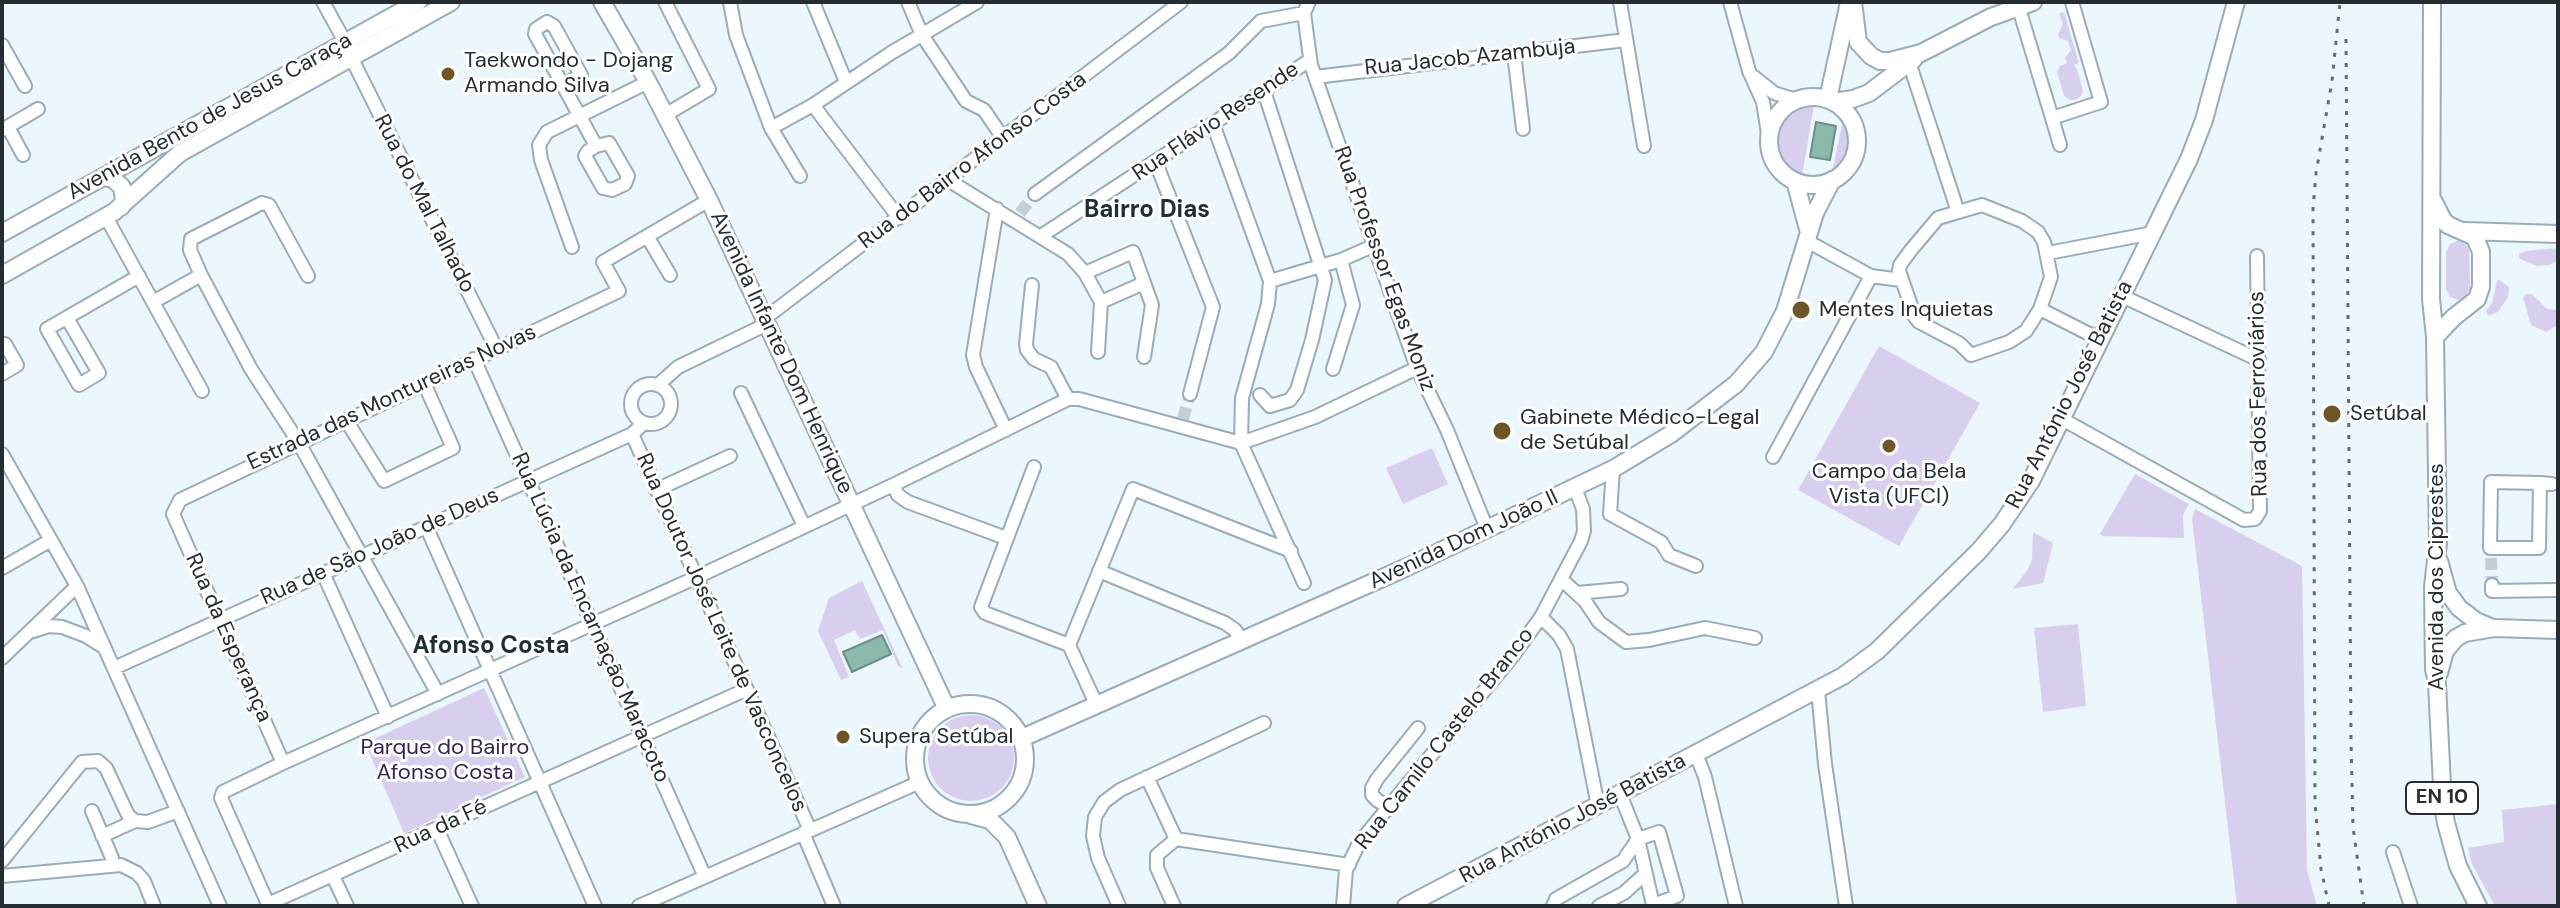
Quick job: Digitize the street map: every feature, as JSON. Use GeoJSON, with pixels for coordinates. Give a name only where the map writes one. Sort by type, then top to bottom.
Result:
{"type":"FeatureCollection","features":[{"type":"Feature","properties":{"kind":"main road","name":"Avenida Bento de Jesus Caraça"},"geometry":{"type":"LineString","coordinates":[[2,233],[418,2]]}},
{"type":"Feature","properties":{"kind":"main road","name":"Avenida Bento de Jesus Caraça"},"geometry":{"type":"LineString","coordinates":[[2,275],[121,207],[180,153],[451,2]]}},
{"type":"Feature","properties":{"kind":"main road","name":"Avenida Infante Dom Henrique"},"geometry":{"type":"LineString","coordinates":[[602,2],[648,82],[709,200],[947,709]]}},
{"type":"Feature","properties":{"kind":"main road"},"geometry":{"type":"LineString","coordinates":[[1851,2],[1858,42],[1871,56],[1880,61],[1915,57]]}},
{"type":"Feature","properties":{"kind":"main road"},"geometry":{"type":"LineString","coordinates":[[1830,100],[1834,63],[1851,2]]}},
{"type":"Feature","properties":{"kind":"main road"},"geometry":{"type":"LineString","coordinates":[[1802,98],[1853,99],[1869,93],[1915,57],[2023,3]]}},
{"type":"Feature","properties":{"kind":"main road","name":"Rua António José Batista"},"geometry":{"type":"LineString","coordinates":[[1406,906],[1843,676],[1877,651],[1979,551],[2031,481],[2198,140],[2236,3]]}},
{"type":"Feature","properties":{"kind":"main road","name":"Avenida dos Ciprestes"},"geometry":{"type":"LineString","coordinates":[[2431,6],[2431,288],[2435,337],[2438,556],[2433,587],[2434,669],[2446,823],[2458,866],[2478,906]]}},
{"type":"Feature","properties":{"kind":"main road"},"geometry":{"type":"LineString","coordinates":[[1830,100],[1844,109],[1854,125],[1857,144],[1854,157],[1843,173],[1832,180],[1810,185],[1795,181],[1775,164],[1769,140],[1777,116],[1802,98],[1834,63]]}},
{"type":"Feature","properties":{"kind":"main road"},"geometry":{"type":"LineString","coordinates":[[1854,125],[1869,93]]}},
{"type":"Feature","properties":{"kind":"main road"},"geometry":{"type":"LineString","coordinates":[[103,177],[113,179],[122,187],[124,200],[121,207]]}},
{"type":"Feature","properties":{"kind":"main road","name":"Avenida Dom João II"},"geometry":{"type":"LineString","coordinates":[[1022,738],[1575,488],[1613,469],[1681,426],[1749,371],[1764,352],[1777,330],[1823,194],[1832,180]]}},
{"type":"Feature","properties":{"kind":"main road"},"geometry":{"type":"LineString","coordinates":[[1795,181],[1808,237]]}},
{"type":"Feature","properties":{"kind":"main road"},"geometry":{"type":"LineString","coordinates":[[2432,194],[2443,220],[2478,241],[2481,264],[2479,296],[2435,337]]}},
{"type":"Feature","properties":{"kind":"main road"},"geometry":{"type":"LineString","coordinates":[[2431,253],[2447,232],[2558,234]]}},
{"type":"Feature","properties":{"kind":"main road"},"geometry":{"type":"LineString","coordinates":[[2481,264],[2490,249],[2512,233]]}},
{"type":"Feature","properties":{"kind":"main road"},"geometry":{"type":"LineString","coordinates":[[2431,288],[2446,308],[2456,310],[2468,307]]}},
{"type":"Feature","properties":{"kind":"main road"},"geometry":{"type":"LineString","coordinates":[[2438,556],[2448,593],[2459,608],[2476,621],[2494,628]]}},
{"type":"Feature","properties":{"kind":"main road","name":"EN 10"},"geometry":{"type":"LineString","coordinates":[[2437,683],[2445,651],[2456,638],[2480,629],[2558,630]]}},
{"type":"Feature","properties":{"kind":"main road"},"geometry":{"type":"LineString","coordinates":[[966,814],[994,809],[1010,797],[1024,770],[1025,749],[1022,738],[1006,717],[991,708],[965,704],[947,709],[932,720],[921,736],[915,754],[920,782],[939,804],[966,814],[984,817],[1007,837]]}},
{"type":"Feature","properties":{"kind":"main road"},"geometry":{"type":"LineString","coordinates":[[1010,797],[1005,814],[1007,837],[1038,906]]}},
{"type":"Feature","properties":{"kind":"street"},"geometry":{"type":"LineString","coordinates":[[323,2],[345,42]]}},
{"type":"Feature","properties":{"kind":"street"},"geometry":{"type":"LineString","coordinates":[[665,2],[709,89],[665,115]]}},
{"type":"Feature","properties":{"kind":"street"},"geometry":{"type":"LineString","coordinates":[[730,2],[736,35],[771,128],[800,176]]}},
{"type":"Feature","properties":{"kind":"street"},"geometry":{"type":"LineString","coordinates":[[813,2],[846,82]]}},
{"type":"Feature","properties":{"kind":"street"},"geometry":{"type":"LineString","coordinates":[[908,2],[922,35],[966,101],[984,110],[1003,138]]}},
{"type":"Feature","properties":{"kind":"street"},"geometry":{"type":"LineString","coordinates":[[771,128],[977,2]]}},
{"type":"Feature","properties":{"kind":"street","name":"Rua do Bairro Afonso Costa"},"geometry":{"type":"LineString","coordinates":[[766,322],[1181,2]]}},
{"type":"Feature","properties":{"kind":"street"},"geometry":{"type":"LineString","coordinates":[[1620,2],[1644,146]]}},
{"type":"Feature","properties":{"kind":"street"},"geometry":{"type":"LineString","coordinates":[[1730,2],[1749,71],[1763,102],[1769,140]]}},
{"type":"Feature","properties":{"kind":"street"},"geometry":{"type":"LineString","coordinates":[[2052,118],[2101,102],[2072,2]]}},
{"type":"Feature","properties":{"kind":"street"},"geometry":{"type":"LineString","coordinates":[[2023,3],[2060,145]]}},
{"type":"Feature","properties":{"kind":"street"},"geometry":{"type":"LineString","coordinates":[[1035,194],[1229,53],[1261,21],[1306,8]]}},
{"type":"Feature","properties":{"kind":"street","name":"Rua Professor Egas Moniz"},"geometry":{"type":"LineString","coordinates":[[1306,8],[1312,67],[1373,246],[1417,368],[1447,430],[1487,529]]}},
{"type":"Feature","properties":{"kind":"street"},"geometry":{"type":"LineString","coordinates":[[564,85],[581,75],[554,26],[547,22],[536,29],[535,34],[596,146]]}},
{"type":"Feature","properties":{"kind":"street","name":"Rua Jacob Azambuja"},"geometry":{"type":"LineString","coordinates":[[1312,67],[1514,53],[1626,40]]}},
{"type":"Feature","properties":{"kind":"street"},"geometry":{"type":"LineString","coordinates":[[2,45],[25,86]]}},
{"type":"Feature","properties":{"kind":"street"},"geometry":{"type":"LineString","coordinates":[[1514,53],[1523,129]]}},
{"type":"Feature","properties":{"kind":"street"},"geometry":{"type":"LineString","coordinates":[[1915,57],[1958,212]]}},
{"type":"Feature","properties":{"kind":"street","name":"Rua do Mal Talhado"},"geometry":{"type":"LineString","coordinates":[[352,59],[496,348]]}},
{"type":"Feature","properties":{"kind":"street","name":"Rua Flávio Resende"},"geometry":{"type":"LineString","coordinates":[[1041,236],[1264,91],[1312,67]]}},
{"type":"Feature","properties":{"kind":"street"},"geometry":{"type":"LineString","coordinates":[[1749,71],[1774,93],[1802,98]]}},
{"type":"Feature","properties":{"kind":"street"},"geometry":{"type":"LineString","coordinates":[[572,247],[541,160],[539,145],[547,132],[648,82]]}},
{"type":"Feature","properties":{"kind":"street"},"geometry":{"type":"LineString","coordinates":[[1260,395],[1270,406],[1290,400],[1297,390],[1325,280],[1264,91]]}},
{"type":"Feature","properties":{"kind":"street"},"geometry":{"type":"LineString","coordinates":[[813,105],[899,218]]}},
{"type":"Feature","properties":{"kind":"street"},"geometry":{"type":"LineString","coordinates":[[23,155],[5,128],[38,109]]}},
{"type":"Feature","properties":{"kind":"street"},"geometry":{"type":"LineString","coordinates":[[1213,124],[1270,281],[1268,304],[1242,398],[1241,443],[1304,583]]}},
{"type":"Feature","properties":{"kind":"street"},"geometry":{"type":"LineString","coordinates":[[1156,163],[1213,307],[1190,394]]}},
{"type":"Feature","properties":{"kind":"street"},"geometry":{"type":"LineString","coordinates":[[948,180],[997,209],[1017,216],[1068,254],[1085,273],[1101,302],[1098,352]]}},
{"type":"Feature","properties":{"kind":"street"},"geometry":{"type":"LineString","coordinates":[[670,275],[647,236],[709,200]]}},
{"type":"Feature","properties":{"kind":"street"},"geometry":{"type":"LineString","coordinates":[[308,276],[269,205],[262,203],[191,239],[190,250],[201,275],[251,369],[299,443],[438,694]]}},
{"type":"Feature","properties":{"kind":"street"},"geometry":{"type":"LineString","coordinates":[[1982,205],[2034,229],[2048,253],[2051,277],[2033,322],[2018,338],[1971,355],[1959,343],[1919,322],[1901,280],[1900,265],[1938,218],[1982,205]]}},
{"type":"Feature","properties":{"kind":"street"},"geometry":{"type":"LineString","coordinates":[[997,209],[973,355],[1006,430]]}},
{"type":"Feature","properties":{"kind":"street"},"geometry":{"type":"LineString","coordinates":[[106,217],[202,391]]}},
{"type":"Feature","properties":{"kind":"street"},"geometry":{"type":"LineString","coordinates":[[2048,253],[2153,233]]}},
{"type":"Feature","properties":{"kind":"street","name":"Estrada das Montureiras Novas"},"geometry":{"type":"LineString","coordinates":[[173,514],[180,500],[619,291],[603,262],[647,236]]}},
{"type":"Feature","properties":{"kind":"street"},"geometry":{"type":"LineString","coordinates":[[1808,237],[1871,276],[1901,280]]}},
{"type":"Feature","properties":{"kind":"street"},"geometry":{"type":"LineString","coordinates":[[1270,281],[1341,260],[1373,246]]}},
{"type":"Feature","properties":{"kind":"street"},"geometry":{"type":"LineString","coordinates":[[1085,273],[1133,252],[1152,305],[1144,357]]}},
{"type":"Feature","properties":{"kind":"street","name":"Rua dos Ferroviários"},"geometry":{"type":"LineString","coordinates":[[2062,419],[2244,520],[2255,519],[2260,511],[2257,256]]}},
{"type":"Feature","properties":{"kind":"street"},"geometry":{"type":"LineString","coordinates":[[1333,369],[1353,305],[1341,260]]}},
{"type":"Feature","properties":{"kind":"street"},"geometry":{"type":"LineString","coordinates":[[153,302],[201,275]]}},
{"type":"Feature","properties":{"kind":"street"},"geometry":{"type":"LineString","coordinates":[[67,318],[99,373],[79,385],[47,329],[139,276]]}},
{"type":"Feature","properties":{"kind":"street"},"geometry":{"type":"LineString","coordinates":[[1773,457],[1871,276]]}},
{"type":"Feature","properties":{"kind":"street"},"geometry":{"type":"LineString","coordinates":[[1101,302],[1144,283]]}},
{"type":"Feature","properties":{"kind":"street"},"geometry":{"type":"LineString","coordinates":[[1032,285],[1027,350],[1034,359],[1051,367],[1068,399]]}},
{"type":"Feature","properties":{"kind":"street"},"geometry":{"type":"LineString","coordinates":[[2122,296],[2259,360]]}},
{"type":"Feature","properties":{"kind":"street"},"geometry":{"type":"LineString","coordinates":[[2040,309],[2101,340]]}},
{"type":"Feature","properties":{"kind":"street"},"geometry":{"type":"LineString","coordinates":[[658,385],[670,398],[669,413],[658,423],[644,423],[633,412],[632,399],[642,386],[658,385],[678,367],[766,322]]}},
{"type":"Feature","properties":{"kind":"street"},"geometry":{"type":"LineString","coordinates":[[2,345],[5,344],[17,365],[2,374]]}},
{"type":"Feature","properties":{"kind":"street","name":"Rua Lúcia da Encarnação Maracoto"},"geometry":{"type":"LineString","coordinates":[[474,359],[705,877]]}},
{"type":"Feature","properties":{"kind":"street"},"geometry":{"type":"LineString","coordinates":[[283,763],[695,578],[1068,399],[1182,423],[1241,443],[1315,417],[1417,368]]}},
{"type":"Feature","properties":{"kind":"street"},"geometry":{"type":"LineString","coordinates":[[346,420],[384,481],[453,448],[424,383]]}},
{"type":"Feature","properties":{"kind":"street"},"geometry":{"type":"LineString","coordinates":[[741,393],[804,526]]}},
{"type":"Feature","properties":{"kind":"street","name":"Rua de São João de Deus"},"geometry":{"type":"LineString","coordinates":[[114,668],[632,434],[644,423]]}},
{"type":"Feature","properties":{"kind":"street","name":"Rua Doutor José Leite de Vasconcelos"},"geometry":{"type":"LineString","coordinates":[[632,434],[806,832],[834,906]]}},
{"type":"Feature","properties":{"kind":"street"},"geometry":{"type":"LineString","coordinates":[[2,454],[77,586],[220,906]]}},
{"type":"Feature","properties":{"kind":"street"},"geometry":{"type":"LineString","coordinates":[[656,490],[730,456]]}},
{"type":"Feature","properties":{"kind":"street"},"geometry":{"type":"LineString","coordinates":[[1034,467],[981,604],[982,611],[1069,645],[1097,706]]}},
{"type":"Feature","properties":{"kind":"street"},"geometry":{"type":"LineString","coordinates":[[1613,469],[1610,514],[1661,542],[1669,555],[1696,566]]}},
{"type":"Feature","properties":{"kind":"street"},"geometry":{"type":"LineString","coordinates":[[2,484],[15,477]]}},
{"type":"Feature","properties":{"kind":"street"},"geometry":{"type":"LineString","coordinates":[[2491,482],[2546,483],[2539,548],[2491,553],[2491,482]]}},
{"type":"Feature","properties":{"kind":"street"},"geometry":{"type":"LineString","coordinates":[[893,485],[898,495],[908,502],[1006,538]]}},
{"type":"Feature","properties":{"kind":"street","name":"Rua Camilo Castelo Branco"},"geometry":{"type":"LineString","coordinates":[[1343,906],[1349,865],[1359,843],[1512,657],[1541,617],[1584,531],[1583,509],[1575,488]]}},
{"type":"Feature","properties":{"kind":"street"},"geometry":{"type":"LineString","coordinates":[[1069,645],[1133,489],[1291,551]]}},
{"type":"Feature","properties":{"kind":"street","name":"Rua da Esperança"},"geometry":{"type":"LineString","coordinates":[[173,514],[283,763]]}},
{"type":"Feature","properties":{"kind":"street"},"geometry":{"type":"LineString","coordinates":[[426,526],[595,906]]}},
{"type":"Feature","properties":{"kind":"street"},"geometry":{"type":"LineString","coordinates":[[2,568],[51,540]]}},
{"type":"Feature","properties":{"kind":"street"},"geometry":{"type":"LineString","coordinates":[[1099,571],[1225,623],[1235,630],[1242,641]]}},
{"type":"Feature","properties":{"kind":"street"},"geometry":{"type":"LineString","coordinates":[[323,573],[388,717]]}},
{"type":"Feature","properties":{"kind":"street"},"geometry":{"type":"LineString","coordinates":[[1561,579],[1577,593],[1599,622],[1626,642],[1705,628],[1755,638]]}},
{"type":"Feature","properties":{"kind":"street"},"geometry":{"type":"LineString","coordinates":[[2,658],[77,586]]}},
{"type":"Feature","properties":{"kind":"street"},"geometry":{"type":"LineString","coordinates":[[2492,588],[2558,590]]}},
{"type":"Feature","properties":{"kind":"street"},"geometry":{"type":"LineString","coordinates":[[1577,593],[1621,589]]}},
{"type":"Feature","properties":{"kind":"street"},"geometry":{"type":"LineString","coordinates":[[1541,617],[1559,635],[1567,649],[1598,806]]}},
{"type":"Feature","properties":{"kind":"street"},"geometry":{"type":"LineString","coordinates":[[33,631],[49,626],[62,627],[86,636],[105,648]]}},
{"type":"Feature","properties":{"kind":"street","name":"Rua da Fé"},"geometry":{"type":"LineString","coordinates":[[283,763],[223,792],[221,798],[268,904],[745,690]]}},
{"type":"Feature","properties":{"kind":"street"},"geometry":{"type":"LineString","coordinates":[[1818,690],[1825,764],[1846,906]]}},
{"type":"Feature","properties":{"kind":"street"},"geometry":{"type":"LineString","coordinates":[[1119,906],[1098,858],[1093,836],[1095,817],[1104,802],[1120,790],[1264,723]]}},
{"type":"Feature","properties":{"kind":"street"},"geometry":{"type":"LineString","coordinates":[[1389,808],[1372,795],[1372,788],[1418,728]]}},
{"type":"Feature","properties":{"kind":"street"},"geometry":{"type":"LineString","coordinates":[[1696,754],[1705,777],[1736,906]]}},
{"type":"Feature","properties":{"kind":"street"},"geometry":{"type":"LineString","coordinates":[[4,857],[82,762],[98,761],[106,768],[128,815],[135,821]]}},
{"type":"Feature","properties":{"kind":"street"},"geometry":{"type":"LineString","coordinates":[[1147,777],[1176,839]]}},
{"type":"Feature","properties":{"kind":"street"},"geometry":{"type":"LineString","coordinates":[[639,906],[920,782]]}},
{"type":"Feature","properties":{"kind":"street"},"geometry":{"type":"LineString","coordinates":[[1553,906],[1556,899],[1623,861],[1638,839],[1659,832],[1677,896],[1653,905],[1638,839],[1620,794]]}},
{"type":"Feature","properties":{"kind":"street"},"geometry":{"type":"LineString","coordinates":[[92,811],[112,858]]}},
{"type":"Feature","properties":{"kind":"street"},"geometry":{"type":"LineString","coordinates":[[102,836],[135,821],[148,822],[178,811]]}},
{"type":"Feature","properties":{"kind":"street"},"geometry":{"type":"LineString","coordinates":[[437,829],[472,906]]}},
{"type":"Feature","properties":{"kind":"street"},"geometry":{"type":"LineString","coordinates":[[1174,906],[1157,868],[1157,855],[1176,839],[1349,865]]}},
{"type":"Feature","properties":{"kind":"street"},"geometry":{"type":"LineString","coordinates":[[2393,852],[2411,906]]}},
{"type":"Feature","properties":{"kind":"street"},"geometry":{"type":"LineString","coordinates":[[2,876],[121,865],[137,873],[144,881],[154,906]]}},
{"type":"Feature","properties":{"kind":"street"},"geometry":{"type":"LineString","coordinates":[[1599,906],[1624,893],[1645,874]]}},
{"type":"Feature","properties":{"kind":"street"},"geometry":{"type":"LineString","coordinates":[[333,876],[347,906]]}},
{"type":"Feature","properties":{"kind":"green space"},"geometry":{"type":"Polygon","coordinates":[[[2064,12],[2079,63],[2074,65],[2083,91],[2075,100],[2064,96],[2057,72],[2060,66],[2067,63],[2065,58],[2071,50],[2068,41],[2059,38],[2058,34],[2063,24],[2059,13],[2064,12]]]}},
{"type":"Feature","properties":{"kind":"green space"},"geometry":{"type":"Polygon","coordinates":[[[1806,105],[1814,105],[1802,176],[1784,162],[1777,140],[1785,118],[1806,105]]]}},
{"type":"Feature","properties":{"kind":"green space"},"geometry":{"type":"Polygon","coordinates":[[[1843,120],[1850,138],[1849,150],[1844,161],[1832,172],[1843,120]]]}},
{"type":"Feature","properties":{"kind":"green space"},"geometry":{"type":"Polygon","coordinates":[[[2459,240],[2469,247],[2470,288],[2466,296],[2458,300],[2450,297],[2446,289],[2446,252],[2450,244],[2459,240]]]}},
{"type":"Feature","properties":{"kind":"green space"},"geometry":{"type":"Polygon","coordinates":[[[2558,248],[2558,260],[2550,265],[2537,266],[2519,257],[2526,251],[2558,248]]]}},
{"type":"Feature","properties":{"kind":"green space"},"geometry":{"type":"Polygon","coordinates":[[[2499,280],[2509,287],[2508,297],[2498,312],[2488,316],[2486,311],[2492,303],[2499,280]]]}},
{"type":"Feature","properties":{"kind":"green space"},"geometry":{"type":"Polygon","coordinates":[[[2526,294],[2532,294],[2547,309],[2558,310],[2558,325],[2546,332],[2531,325],[2523,298],[2526,294]]]}},
{"type":"Feature","properties":{"kind":"green space","name":"Campo da Bela Vista (UFCI)"},"geometry":{"type":"Polygon","coordinates":[[[1879,346],[1980,403],[1899,546],[1798,490],[1879,346]]]}},
{"type":"Feature","properties":{"kind":"green space"},"geometry":{"type":"Polygon","coordinates":[[[1432,448],[1448,484],[1403,504],[1386,468],[1432,448]]]}},
{"type":"Feature","properties":{"kind":"green space"},"geometry":{"type":"Polygon","coordinates":[[[2135,474],[2189,504],[2183,515],[2184,538],[2100,534],[2135,474]]]}},
{"type":"Feature","properties":{"kind":"green space"},"geometry":{"type":"Polygon","coordinates":[[[2195,509],[2302,566],[2307,870],[2317,906],[2237,906],[2192,518],[2195,509]]]}},
{"type":"Feature","properties":{"kind":"green space"},"geometry":{"type":"Polygon","coordinates":[[[2033,532],[2053,543],[2043,583],[2013,589],[2032,559],[2033,532]]]}},
{"type":"Feature","properties":{"kind":"green space"},"geometry":{"type":"Polygon","coordinates":[[[862,581],[903,669],[898,666],[883,630],[860,639],[855,630],[834,640],[849,677],[841,680],[818,631],[829,598],[862,581]]]}},
{"type":"Feature","properties":{"kind":"green space"},"geometry":{"type":"Polygon","coordinates":[[[2078,624],[2086,706],[2043,712],[2034,628],[2078,624]]]}},
{"type":"Feature","properties":{"kind":"green space","name":"Parque do Bairro Afonso Costa"},"geometry":{"type":"Polygon","coordinates":[[[484,688],[525,777],[404,833],[365,743],[484,688]]]}},
{"type":"Feature","properties":{"kind":"green space"},"geometry":{"type":"Polygon","coordinates":[[[963,715],[979,715],[1002,727],[1011,741],[1014,758],[1011,775],[1002,789],[979,801],[963,801],[947,794],[935,782],[928,766],[928,750],[935,734],[947,722],[963,715]]]}},
{"type":"Feature","properties":{"kind":"green space"},"geometry":{"type":"Polygon","coordinates":[[[2558,804],[2558,906],[2495,906],[2472,864],[2468,848],[2504,842],[2502,810],[2558,804]]]}},
{"type":"Feature","properties":{"kind":"shaded area"},"geometry":{"type":"Polygon","coordinates":[[[1816,122],[1836,126],[1830,160],[1810,157],[1816,122]]]}},
{"type":"Feature","properties":{"kind":"shaded area"},"geometry":{"type":"Polygon","coordinates":[[[882,635],[891,654],[852,672],[843,652],[882,635]]]}},
{"type":"Feature","properties":{"kind":"tunnel"},"geometry":{"type":"LineString","coordinates":[[1020,213],[1035,194]]}},
{"type":"Feature","properties":{"kind":"tunnel"},"geometry":{"type":"LineString","coordinates":[[1183,419],[1190,394]]}},
{"type":"Feature","properties":{"kind":"tunnel"},"geometry":{"type":"LineString","coordinates":[[2491,558],[2492,585]]}},
{"type":"Feature","properties":{"kind":"railway"},"geometry":{"type":"LineString","coordinates":[[2329,906],[2321,869],[2315,804],[2313,209],[2340,2]]}},
{"type":"Feature","properties":{"kind":"railway"},"geometry":{"type":"LineString","coordinates":[[2346,39],[2351,739],[2353,827],[2364,906]]}},
{"type":"Feature","properties":{"kind":"place","name":"Taekwondo - Dojang Armando Silva"},"geometry":{"type":"Point","coordinates":[448,74]}},
{"type":"Feature","properties":{"kind":"place","name":"Mentes Inquietas"},"geometry":{"type":"Point","coordinates":[1801,310]}},
{"type":"Feature","properties":{"kind":"place","name":"Setúbal"},"geometry":{"type":"Point","coordinates":[2332,414]}},
{"type":"Feature","properties":{"kind":"place","name":"Gabinete Médico-Legal de Setúbal"},"geometry":{"type":"Point","coordinates":[1502,431]}},
{"type":"Feature","properties":{"kind":"place","name":"Campo da Bela Vista (UFCI)"},"geometry":{"type":"Point","coordinates":[1889,446]}},
{"type":"Feature","properties":{"kind":"place","name":"Supera Setúbal"},"geometry":{"type":"Point","coordinates":[843,737]}},
{"type":"Feature","properties":{"kind":"district","name":"Bairro Dias"},"geometry":{"type":"Point","coordinates":[1147,211]}},
{"type":"Feature","properties":{"kind":"district","name":"Afonso Costa"},"geometry":{"type":"Point","coordinates":[491,647]}}]}
